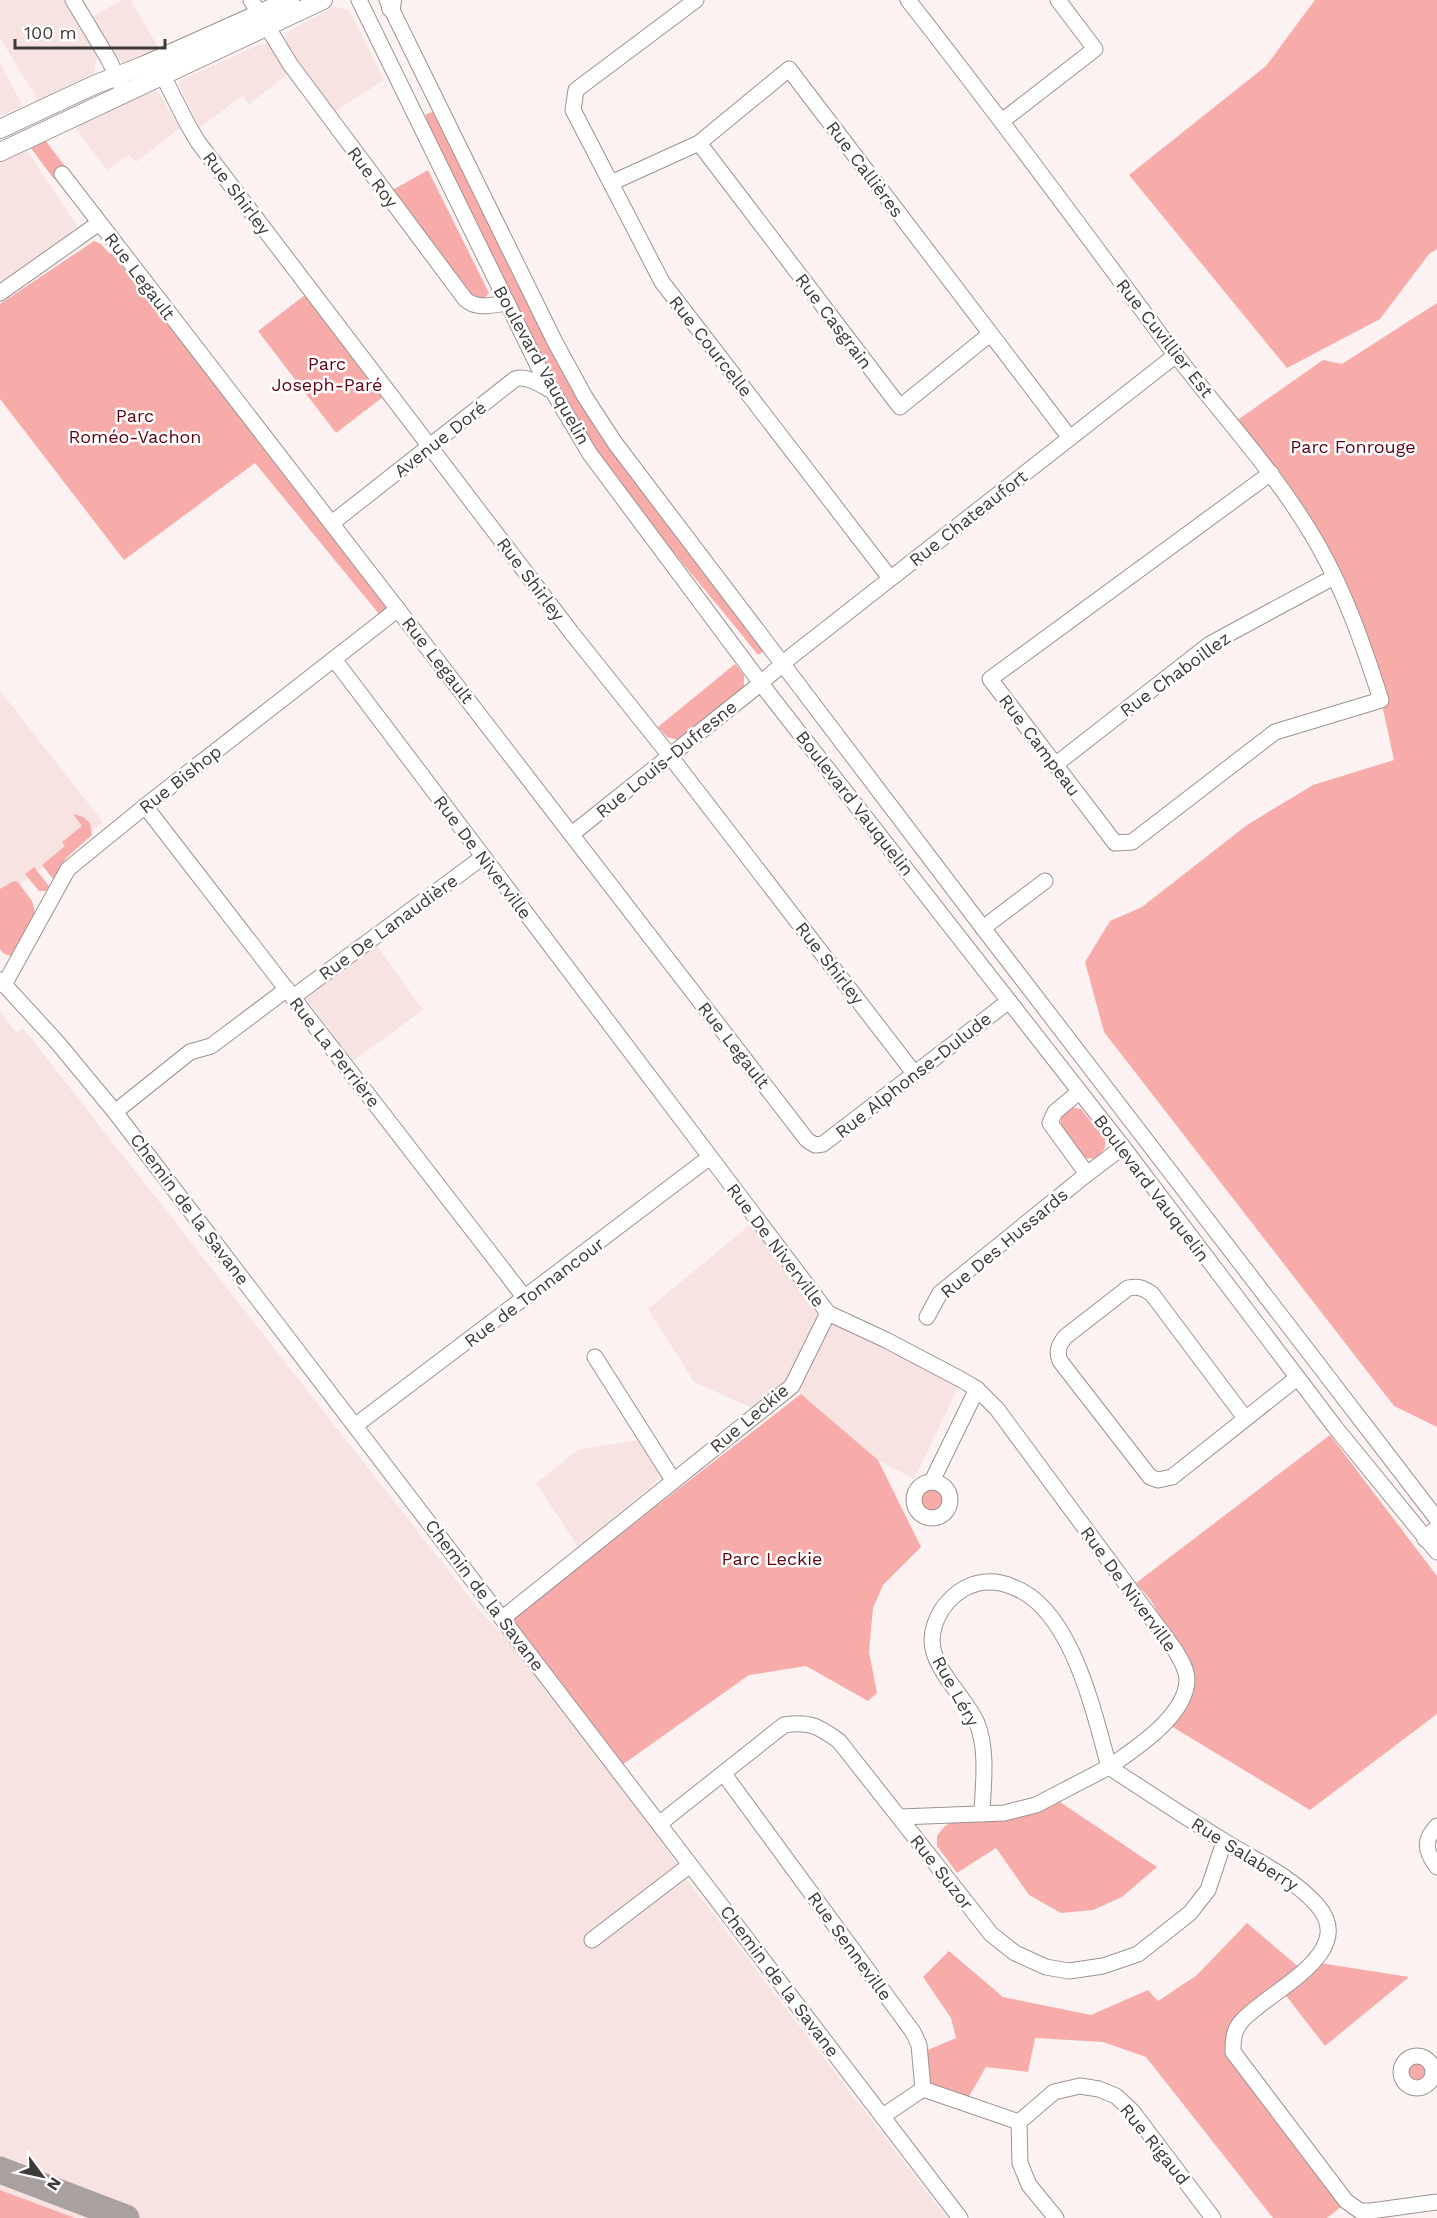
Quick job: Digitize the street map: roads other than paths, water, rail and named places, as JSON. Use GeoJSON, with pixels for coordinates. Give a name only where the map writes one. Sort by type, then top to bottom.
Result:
{"type":"FeatureCollection","features":[{"type":"Feature","properties":{"kind":"main road"},"geometry":{"type":"LineString","coordinates":[[0,129],[94,85],[117,77],[290,0]]}},
{"type":"Feature","properties":{"kind":"main road"},"geometry":{"type":"LineString","coordinates":[[0,152],[163,76],[260,14],[323,0]]}},
{"type":"Feature","properties":{"kind":"street"},"geometry":{"type":"LineString","coordinates":[[73,0],[109,60],[125,94]]}},
{"type":"Feature","properties":{"kind":"street","name":"Boulevard Vauquelin"},"geometry":{"type":"LineString","coordinates":[[359,0],[507,303],[552,391],[590,454],[761,683],[1123,1147],[1297,1378],[1433,1540]]}},
{"type":"Feature","properties":{"kind":"street","name":"Rue Courcelle"},"geometry":{"type":"LineString","coordinates":[[696,0],[576,90],[573,110],[662,282],[890,578]]}},
{"type":"Feature","properties":{"kind":"street","name":"Rue Cuvillier Est"},"geometry":{"type":"LineString","coordinates":[[908,0],[1002,121],[1176,355],[1271,473],[1318,544],[1334,577],[1356,623],[1381,700]]}},
{"type":"Feature","properties":{"kind":"street"},"geometry":{"type":"LineString","coordinates":[[1002,121],[1095,49],[1058,0]]}},
{"type":"Feature","properties":{"kind":"street","name":"Boulevard Vauquelin"},"geometry":{"type":"LineString","coordinates":[[390,3],[544,320],[585,397],[615,443],[983,928],[1437,1519]]}},
{"type":"Feature","properties":{"kind":"street","name":"Rue Roy"},"geometry":{"type":"LineString","coordinates":[[260,14],[290,64],[326,115],[465,299],[474,306],[507,303]]}},
{"type":"Feature","properties":{"kind":"street","name":"Rue Callières"},"geometry":{"type":"LineString","coordinates":[[611,183],[699,143],[789,69],[1070,438]]}},
{"type":"Feature","properties":{"kind":"street","name":"Rue Shirley"},"geometry":{"type":"LineString","coordinates":[[163,76],[195,136],[571,632],[670,756],[914,1073]]}},
{"type":"Feature","properties":{"kind":"street","name":"Rue Casgrain"},"geometry":{"type":"LineString","coordinates":[[699,143],[900,407],[990,334]]}},
{"type":"Feature","properties":{"kind":"street","name":"Rue Legault"},"geometry":{"type":"LineString","coordinates":[[62,174],[807,1140],[815,1144]]}},
{"type":"Feature","properties":{"kind":"street"},"geometry":{"type":"LineString","coordinates":[[0,293],[99,223]]}},
{"type":"Feature","properties":{"kind":"street","name":"Rue Chateaufort"},"geometry":{"type":"LineString","coordinates":[[761,683],[890,578],[1176,355]]}},
{"type":"Feature","properties":{"kind":"street","name":"Avenue Doré"},"geometry":{"type":"LineString","coordinates":[[332,523],[515,379],[522,377],[552,391]]}},
{"type":"Feature","properties":{"kind":"street","name":"Rue Campeau"},"geometry":{"type":"LineString","coordinates":[[1271,473],[990,678],[1115,843],[1132,842],[1275,732],[1381,700]]}},
{"type":"Feature","properties":{"kind":"street","name":"Rue Chaboillez"},"geometry":{"type":"LineString","coordinates":[[1055,765],[1210,644],[1334,577]]}},
{"type":"Feature","properties":{"kind":"street","name":"Rue Bishop"},"geometry":{"type":"LineString","coordinates":[[2,982],[68,869],[398,609]]}},
{"type":"Feature","properties":{"kind":"street","name":"Rue De Niverville"},"geometry":{"type":"LineString","coordinates":[[333,658],[828,1313],[886,1340],[977,1389],[997,1409],[1175,1650],[1184,1666],[1187,1678],[1180,1702],[1169,1720],[1109,1767]]}},
{"type":"Feature","properties":{"kind":"street","name":"Rue Louis-Dufresne"},"geometry":{"type":"LineString","coordinates":[[572,834],[761,683]]}},
{"type":"Feature","properties":{"kind":"street","name":"Rue La Perrière"},"geometry":{"type":"LineString","coordinates":[[146,806],[525,1298]]}},
{"type":"Feature","properties":{"kind":"street","name":"Rue De Lanaudière"},"geometry":{"type":"LineString","coordinates":[[116,1112],[190,1053],[211,1046],[290,993],[483,856]]}},
{"type":"Feature","properties":{"kind":"street"},"geometry":{"type":"LineString","coordinates":[[983,928],[1046,881]]}},
{"type":"Feature","properties":{"kind":"street","name":"Chemin de la Savane"},"geometry":{"type":"LineString","coordinates":[[2,982],[116,1112],[960,2218]]}},
{"type":"Feature","properties":{"kind":"street","name":"Rue Alphonse-Dulude"},"geometry":{"type":"LineString","coordinates":[[815,1144],[823,1144],[1009,1001]]}},
{"type":"Feature","properties":{"kind":"street"},"geometry":{"type":"LineString","coordinates":[[1079,1092],[1055,1112],[1050,1123],[1087,1174]]}},
{"type":"Feature","properties":{"kind":"street","name":"Rue Des Hussards"},"geometry":{"type":"LineString","coordinates":[[927,1317],[940,1293],[1123,1147]]}},
{"type":"Feature","properties":{"kind":"street","name":"Rue de Tonnancour"},"geometry":{"type":"LineString","coordinates":[[356,1425],[710,1157]]}},
{"type":"Feature","properties":{"kind":"street"},"geometry":{"type":"LineString","coordinates":[[1245,1418],[1152,1294],[1144,1288],[1137,1286],[1128,1288],[1059,1344],[1057,1354],[1060,1361],[1150,1477],[1158,1480],[1172,1477],[1297,1378]]}},
{"type":"Feature","properties":{"kind":"street","name":"Rue Leckie"},"geometry":{"type":"LineString","coordinates":[[502,1618],[792,1386],[828,1313]]}},
{"type":"Feature","properties":{"kind":"street"},"geometry":{"type":"LineString","coordinates":[[595,1357],[673,1480]]}},
{"type":"Feature","properties":{"kind":"street"},"geometry":{"type":"LineString","coordinates":[[932,1481],[977,1389]]}},
{"type":"Feature","properties":{"kind":"street","name":"Rue Léry"},"geometry":{"type":"LineString","coordinates":[[982,1814],[983,1748],[978,1726],[969,1706],[940,1666],[934,1653],[932,1639],[939,1612],[952,1597],[966,1588],[986,1581],[1003,1582],[1020,1589],[1038,1603],[1054,1622],[1074,1657],[1087,1690],[1109,1767]]}},
{"type":"Feature","properties":{"kind":"street","name":"Rue Suzor"},"geometry":{"type":"LineString","coordinates":[[659,1824],[784,1725],[802,1723],[820,1727],[839,1742],[991,1934],[1015,1953],[1046,1967],[1069,1971],[1103,1966],[1138,1954],[1190,1913],[1209,1890],[1224,1842]]}},
{"type":"Feature","properties":{"kind":"street"},"geometry":{"type":"LineString","coordinates":[[900,1817],[1004,1813],[1036,1804],[1109,1767]]}},
{"type":"Feature","properties":{"kind":"street","name":"Rue Salaberry"},"geometry":{"type":"LineString","coordinates":[[1109,1767],[1224,1842],[1287,1878],[1303,1890],[1325,1914],[1329,1934],[1325,1950],[1240,2023],[1233,2037],[1233,2052],[1346,2201],[1360,2211],[1437,2202]]}},
{"type":"Feature","properties":{"kind":"street","name":"Rue Senneville"},"geometry":{"type":"LineString","coordinates":[[724,1774],[913,2032],[919,2045],[923,2089]]}},
{"type":"Feature","properties":{"kind":"street"},"geometry":{"type":"LineString","coordinates":[[1437,1826],[1429,1834],[1425,1845],[1437,1867]]}},
{"type":"Feature","properties":{"kind":"street"},"geometry":{"type":"LineString","coordinates":[[592,1940],[690,1865]]}},
{"type":"Feature","properties":{"kind":"street","name":"Rue Rigaud"},"geometry":{"type":"LineString","coordinates":[[1019,2122],[1054,2092],[1080,2086],[1099,2089],[1116,2097],[1132,2112],[1213,2218]]}},
{"type":"Feature","properties":{"kind":"street"},"geometry":{"type":"LineString","coordinates":[[883,2116],[923,2089],[1019,2122],[1020,2163],[1029,2185],[1056,2218]]}},
{"type":"Feature","properties":{"kind":"park label","name":"Parc Joseph-Paré"},"geometry":{"type":"Point","coordinates":[327,373]}},
{"type":"Feature","properties":{"kind":"park label","name":"Parc Roméo-Vachon"},"geometry":{"type":"Point","coordinates":[135,425]}},
{"type":"Feature","properties":{"kind":"park label","name":"Parc Fonrouge"},"geometry":{"type":"Point","coordinates":[1353,446]}},
{"type":"Feature","properties":{"kind":"park label","name":"Parc Leckie"},"geometry":{"type":"Point","coordinates":[772,1558]}}]}
